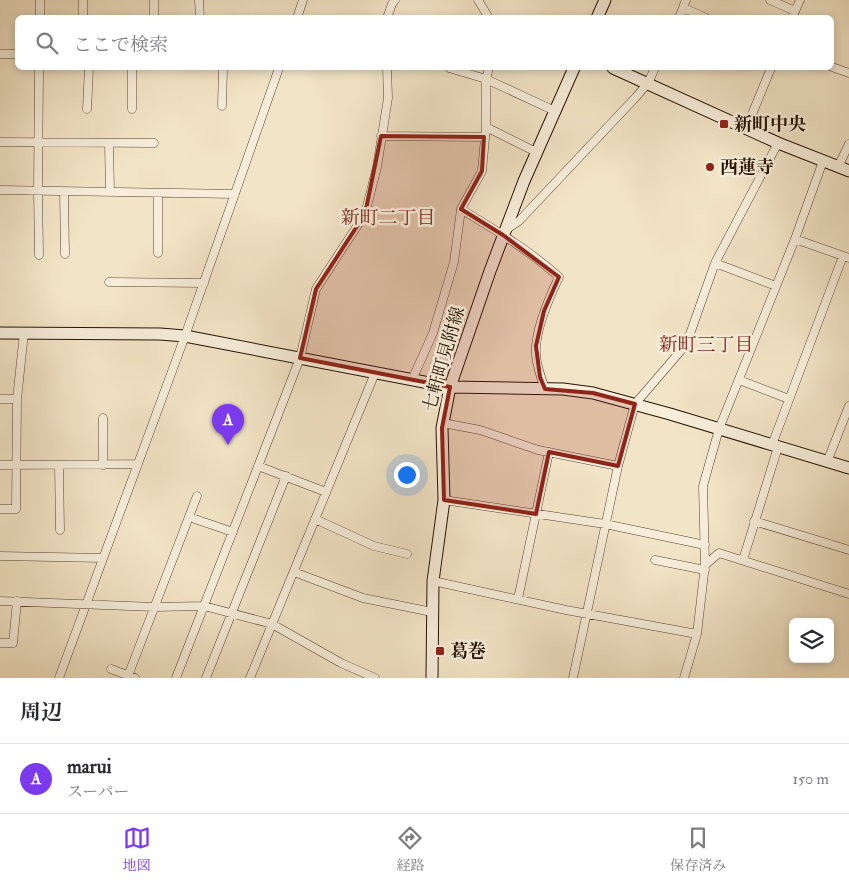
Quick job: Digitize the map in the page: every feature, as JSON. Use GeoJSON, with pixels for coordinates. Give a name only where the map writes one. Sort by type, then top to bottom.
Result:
{"type":"FeatureCollection","features":[{"type":"Feature","properties":{"kind":"street"},"geometry":{"type":"LineString","coordinates":[[40,0],[40,15]]}},
{"type":"Feature","properties":{"kind":"street"},"geometry":{"type":"LineString","coordinates":[[83,0],[83,15]]}},
{"type":"Feature","properties":{"kind":"street"},"geometry":{"type":"LineString","coordinates":[[154,0],[154,15]]}},
{"type":"Feature","properties":{"kind":"street"},"geometry":{"type":"LineString","coordinates":[[200,0],[200,15]]}},
{"type":"Feature","properties":{"kind":"street"},"geometry":{"type":"LineString","coordinates":[[298,15],[303,0]]}},
{"type":"Feature","properties":{"kind":"street"},"geometry":{"type":"LineString","coordinates":[[388,15],[395,0]]}},
{"type":"Feature","properties":{"kind":"street"},"geometry":{"type":"LineString","coordinates":[[598,15],[605,0]]}},
{"type":"Feature","properties":{"kind":"street"},"geometry":{"type":"LineString","coordinates":[[770,0],[794,14],[800,0]]}},
{"type":"Feature","properties":{"kind":"street"},"geometry":{"type":"LineString","coordinates":[[481,1],[487,15]]}},
{"type":"Feature","properties":{"kind":"street"},"geometry":{"type":"LineString","coordinates":[[685,4],[702,15]]}},
{"type":"Feature","properties":{"kind":"street"},"geometry":{"type":"LineString","coordinates":[[0,54],[15,54]]}},
{"type":"Feature","properties":{"kind":"street"},"geometry":{"type":"LineString","coordinates":[[834,67],[849,72]]}},
{"type":"Feature","properties":{"kind":"street"},"geometry":{"type":"LineString","coordinates":[[39,70],[39,255]]}},
{"type":"Feature","properties":{"kind":"street"},"geometry":{"type":"LineString","coordinates":[[87,110],[89,70]]}},
{"type":"Feature","properties":{"kind":"street"},"geometry":{"type":"LineString","coordinates":[[132,70],[132,109]]}},
{"type":"Feature","properties":{"kind":"street"},"geometry":{"type":"LineString","coordinates":[[222,106],[223,70]]}},
{"type":"Feature","properties":{"kind":"street"},"geometry":{"type":"LineString","coordinates":[[59,678],[185,336],[279,70]]}},
{"type":"Feature","properties":{"kind":"street"},"geometry":{"type":"LineString","coordinates":[[176,678],[300,358],[316,290],[365,214],[377,167],[388,98],[387,70]]}},
{"type":"Feature","properties":{"kind":"street"},"geometry":{"type":"LineString","coordinates":[[456,70],[486,79],[555,111]]}},
{"type":"Feature","properties":{"kind":"street"},"geometry":{"type":"LineString","coordinates":[[412,380],[433,333],[454,262],[461,209],[482,171],[486,127],[486,79],[488,70]]}},
{"type":"Feature","properties":{"kind":"street","name":"七軒町見附線"},"geometry":{"type":"LineString","coordinates":[[432,678],[433,580],[444,500],[443,424],[450,387],[504,232],[536,152],[573,70]]}},
{"type":"Feature","properties":{"kind":"street"},"geometry":{"type":"LineString","coordinates":[[617,70],[746,129],[843,169],[849,144]]}},
{"type":"Feature","properties":{"kind":"street"},"geometry":{"type":"LineString","coordinates":[[504,232],[519,221],[648,83],[654,70]]}},
{"type":"Feature","properties":{"kind":"street"},"geometry":{"type":"LineString","coordinates":[[746,129],[770,70]]}},
{"type":"Feature","properties":{"kind":"street"},"geometry":{"type":"LineString","coordinates":[[486,127],[536,152]]}},
{"type":"Feature","properties":{"kind":"street"},"geometry":{"type":"LineString","coordinates":[[381,136],[484,137]]}},
{"type":"Feature","properties":{"kind":"street"},"geometry":{"type":"LineString","coordinates":[[0,142],[154,143]]}},
{"type":"Feature","properties":{"kind":"street"},"geometry":{"type":"LineString","coordinates":[[109,143],[110,192]]}},
{"type":"Feature","properties":{"kind":"street"},"geometry":{"type":"LineString","coordinates":[[573,678],[618,466],[635,404],[684,347],[715,263],[778,143]]}},
{"type":"Feature","properties":{"kind":"street"},"geometry":{"type":"LineString","coordinates":[[684,678],[696,634],[705,568],[703,486],[719,429],[795,239],[823,161]]}},
{"type":"Feature","properties":{"kind":"street"},"geometry":{"type":"LineString","coordinates":[[0,190],[235,194]]}},
{"type":"Feature","properties":{"kind":"street"},"geometry":{"type":"LineString","coordinates":[[64,192],[65,254]]}},
{"type":"Feature","properties":{"kind":"street"},"geometry":{"type":"LineString","coordinates":[[158,192],[158,253]]}},
{"type":"Feature","properties":{"kind":"street"},"geometry":{"type":"LineString","coordinates":[[461,209],[504,232],[559,277],[544,311],[536,346],[540,377],[545,389]]}},
{"type":"Feature","properties":{"kind":"street"},"geometry":{"type":"LineString","coordinates":[[743,560],[789,399],[846,257],[795,239]]}},
{"type":"Feature","properties":{"kind":"street"},"geometry":{"type":"LineString","coordinates":[[715,263],[776,286]]}},
{"type":"Feature","properties":{"kind":"street"},"geometry":{"type":"LineString","coordinates":[[109,282],[204,283]]}},
{"type":"Feature","properties":{"kind":"street"},"geometry":{"type":"LineString","coordinates":[[0,333],[160,334],[185,336],[450,387],[563,389],[594,393],[849,468]]}},
{"type":"Feature","properties":{"kind":"street"},"geometry":{"type":"LineString","coordinates":[[0,509],[16,509],[17,399],[24,333]]}},
{"type":"Feature","properties":{"kind":"street"},"geometry":{"type":"LineString","coordinates":[[250,678],[375,373]]}},
{"type":"Feature","properties":{"kind":"street"},"geometry":{"type":"LineString","coordinates":[[739,380],[789,399]]}},
{"type":"Feature","properties":{"kind":"street"},"geometry":{"type":"LineString","coordinates":[[0,399],[17,399]]}},
{"type":"Feature","properties":{"kind":"street"},"geometry":{"type":"LineString","coordinates":[[827,462],[849,406]]}},
{"type":"Feature","properties":{"kind":"street"},"geometry":{"type":"LineString","coordinates":[[103,418],[103,465]]}},
{"type":"Feature","properties":{"kind":"street"},"geometry":{"type":"LineString","coordinates":[[443,424],[480,430],[538,450],[618,466]]}},
{"type":"Feature","properties":{"kind":"street"},"geometry":{"type":"LineString","coordinates":[[518,599],[549,452]]}},
{"type":"Feature","properties":{"kind":"street"},"geometry":{"type":"LineString","coordinates":[[0,465],[138,464]]}},
{"type":"Feature","properties":{"kind":"street"},"geometry":{"type":"LineString","coordinates":[[59,465],[60,530]]}},
{"type":"Feature","properties":{"kind":"street"},"geometry":{"type":"LineString","coordinates":[[258,466],[326,492]]}},
{"type":"Feature","properties":{"kind":"street"},"geometry":{"type":"LineString","coordinates":[[206,678],[286,476]]}},
{"type":"Feature","properties":{"kind":"street"},"geometry":{"type":"LineString","coordinates":[[111,669],[132,677],[155,607],[197,496]]}},
{"type":"Feature","properties":{"kind":"street"},"geometry":{"type":"LineString","coordinates":[[444,500],[605,524],[705,545]]}},
{"type":"Feature","properties":{"kind":"street"},"geometry":{"type":"LineString","coordinates":[[189,517],[233,532]]}},
{"type":"Feature","properties":{"kind":"street"},"geometry":{"type":"LineString","coordinates":[[315,519],[374,546],[407,554]]}},
{"type":"Feature","properties":{"kind":"street"},"geometry":{"type":"LineString","coordinates":[[754,521],[849,550]]}},
{"type":"Feature","properties":{"kind":"street"},"geometry":{"type":"LineString","coordinates":[[705,568],[719,553],[849,594]]}},
{"type":"Feature","properties":{"kind":"street"},"geometry":{"type":"LineString","coordinates":[[0,556],[103,558]]}},
{"type":"Feature","properties":{"kind":"street"},"geometry":{"type":"LineString","coordinates":[[655,560],[705,568]]}},
{"type":"Feature","properties":{"kind":"street"},"geometry":{"type":"LineString","coordinates":[[294,572],[363,598],[432,612]]}},
{"type":"Feature","properties":{"kind":"street"},"geometry":{"type":"LineString","coordinates":[[433,580],[566,610],[586,612],[696,634]]}},
{"type":"Feature","properties":{"kind":"street"},"geometry":{"type":"LineString","coordinates":[[0,601],[155,607],[204,606],[272,624],[341,663],[374,678]]}},
{"type":"Feature","properties":{"kind":"street"},"geometry":{"type":"LineString","coordinates":[[0,643],[13,643],[17,601]]}},
{"type":"Feature","properties":{"kind":"highlighted area"},"geometry":{"type":"Polygon","coordinates":[[[381,136],[484,137],[482,171],[461,209],[503,235],[559,277],[544,311],[536,346],[540,377],[545,389],[593,393],[635,404],[618,466],[549,452],[536,514],[444,500],[442,428],[450,387],[300,358],[316,289],[365,214],[381,136]]]}},
{"type":"Feature","properties":{"kind":"place","name":"新町中央"},"geometry":{"type":"Point","coordinates":[724,124]}},
{"type":"Feature","properties":{"kind":"place","name":"西蓮寺"},"geometry":{"type":"Point","coordinates":[710,167]}},
{"type":"Feature","properties":{"kind":"place","name":"marui"},"geometry":{"type":"Point","coordinates":[228,445]}},
{"type":"Feature","properties":{"kind":"place","name":"葛巻"},"geometry":{"type":"Point","coordinates":[440,651]}},
{"type":"Feature","properties":{"kind":"district","name":"新町二丁目"},"geometry":{"type":"Point","coordinates":[388,218]}},
{"type":"Feature","properties":{"kind":"district","name":"新町三丁目"},"geometry":{"type":"Point","coordinates":[706,345]}}]}
